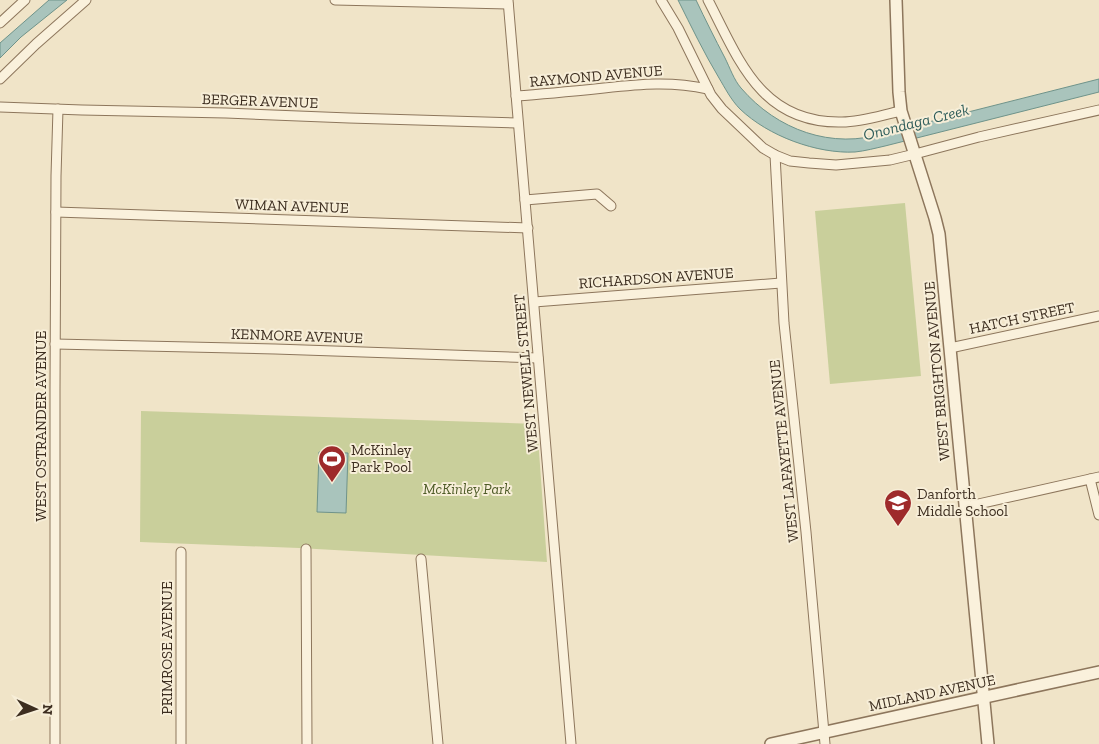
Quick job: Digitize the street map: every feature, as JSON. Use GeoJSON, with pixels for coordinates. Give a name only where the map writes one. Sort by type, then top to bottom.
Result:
{"type":"FeatureCollection","features":[{"type":"Feature","properties":{"kind":"street"},"geometry":{"type":"LineString","coordinates":[[0,79],[86,0]]}},
{"type":"Feature","properties":{"kind":"street"},"geometry":{"type":"LineString","coordinates":[[334,0],[508,2]]}},
{"type":"Feature","properties":{"kind":"street"},"geometry":{"type":"LineString","coordinates":[[661,0],[678,28],[711,95],[722,109],[764,148],[775,155],[790,160],[809,164],[836,165],[890,160],[914,150],[1099,110]]}},
{"type":"Feature","properties":{"kind":"street"},"geometry":{"type":"LineString","coordinates":[[708,0],[738,58],[757,87],[768,98],[788,111],[821,122],[843,122],[903,116]]}},
{"type":"Feature","properties":{"kind":"street","name":"WEST BRIGHTON AVENUE"},"geometry":{"type":"LineString","coordinates":[[896,0],[898,92],[903,116],[936,218],[939,234],[988,744]]}},
{"type":"Feature","properties":{"kind":"street"},"geometry":{"type":"LineString","coordinates":[[0,24],[23,1]]}},
{"type":"Feature","properties":{"kind":"street","name":"WEST NEWELL STREET"},"geometry":{"type":"LineString","coordinates":[[508,2],[571,744]]}},
{"type":"Feature","properties":{"kind":"street","name":"RAYMOND AVENUE"},"geometry":{"type":"LineString","coordinates":[[516,96],[670,83],[708,89]]}},
{"type":"Feature","properties":{"kind":"street","name":"BERGER AVENUE"},"geometry":{"type":"LineString","coordinates":[[0,107],[518,123]]}},
{"type":"Feature","properties":{"kind":"street","name":"WEST OSTRANDER AVENUE"},"geometry":{"type":"LineString","coordinates":[[55,744],[55,344],[58,109]]}},
{"type":"Feature","properties":{"kind":"street","name":"WEST LAFAYETTE AVENUE"},"geometry":{"type":"LineString","coordinates":[[775,155],[784,324],[806,532],[824,738]]}},
{"type":"Feature","properties":{"kind":"street"},"geometry":{"type":"LineString","coordinates":[[525,200],[597,194],[611,206]]}},
{"type":"Feature","properties":{"kind":"street","name":"WIMAN AVENUE"},"geometry":{"type":"LineString","coordinates":[[56,212],[528,228]]}},
{"type":"Feature","properties":{"kind":"street","name":"RICHARDSON AVENUE"},"geometry":{"type":"LineString","coordinates":[[534,302],[781,282]]}},
{"type":"Feature","properties":{"kind":"street","name":"HATCH STREET"},"geometry":{"type":"LineString","coordinates":[[950,348],[1099,316]]}},
{"type":"Feature","properties":{"kind":"street","name":"KENMORE AVENUE"},"geometry":{"type":"LineString","coordinates":[[55,344],[538,358]]}},
{"type":"Feature","properties":{"kind":"street"},"geometry":{"type":"LineString","coordinates":[[966,507],[1095,478],[1099,515]]}},
{"type":"Feature","properties":{"kind":"street"},"geometry":{"type":"LineString","coordinates":[[306,549],[306,744]]}},
{"type":"Feature","properties":{"kind":"street","name":"PRIMROSE AVENUE"},"geometry":{"type":"LineString","coordinates":[[181,552],[181,744]]}},
{"type":"Feature","properties":{"kind":"street"},"geometry":{"type":"LineString","coordinates":[[421,559],[438,744]]}},
{"type":"Feature","properties":{"kind":"street","name":"MIDLAND AVENUE"},"geometry":{"type":"LineString","coordinates":[[772,744],[824,738],[983,697],[1099,672]]}},
{"type":"Feature","properties":{"kind":"green space"},"geometry":{"type":"Polygon","coordinates":[[[905,203],[921,376],[830,384],[815,211],[905,203]]]}},
{"type":"Feature","properties":{"kind":"green space","name":"McKinley Park"},"geometry":{"type":"Polygon","coordinates":[[[141,411],[537,424],[547,562],[299,548],[140,542],[141,411]]]}},
{"type":"Feature","properties":{"kind":"water"},"geometry":{"type":"Polygon","coordinates":[[[49,0],[67,0],[21,37],[0,58],[0,43],[49,0]]]}},
{"type":"Feature","properties":{"kind":"water"},"geometry":{"type":"Polygon","coordinates":[[[678,0],[696,0],[736,81],[755,103],[788,125],[807,133],[845,139],[865,138],[1099,79],[1099,92],[870,149],[855,152],[825,150],[779,135],[751,119],[740,109],[713,69],[678,0]]]}},
{"type":"Feature","properties":{"kind":"water","name":"McKinley Park Pool"},"geometry":{"type":"Polygon","coordinates":[[[319,452],[348,453],[346,513],[317,512],[319,452]]]}},
{"type":"Feature","properties":{"kind":"place","name":"McKinley Park Pool"},"geometry":{"type":"Point","coordinates":[332,483]}},
{"type":"Feature","properties":{"kind":"place","name":"Danforth Middle School"},"geometry":{"type":"Point","coordinates":[898,527]}},
{"type":"Feature","properties":{"kind":"water label","name":"Onondaga Creek"},"geometry":{"type":"Point","coordinates":[916,122]}}]}
